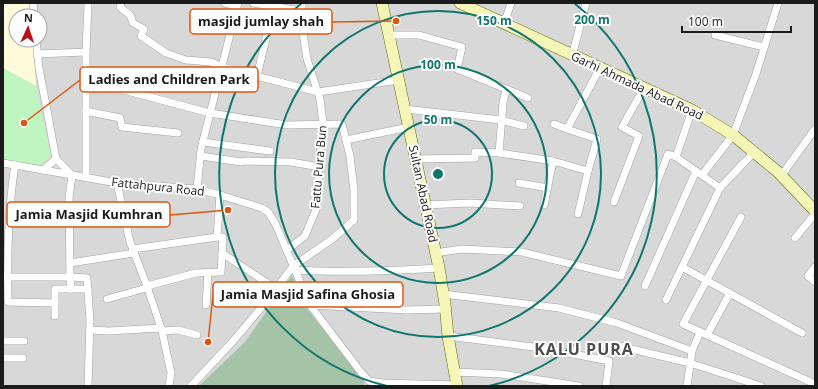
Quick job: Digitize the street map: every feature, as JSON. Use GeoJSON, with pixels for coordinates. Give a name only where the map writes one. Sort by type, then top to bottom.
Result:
{"type":"FeatureCollection","features":[{"type":"Feature","properties":{"kind":"street"},"geometry":{"type":"LineString","coordinates":[[86,178],[86,52],[88,3]]}},
{"type":"Feature","properties":{"kind":"street"},"geometry":{"type":"LineString","coordinates":[[121,3],[120,7],[130,15],[133,23],[144,29],[141,36],[166,53],[186,60],[211,62],[222,67],[318,92],[399,80]]}},
{"type":"Feature","properties":{"kind":"street"},"geometry":{"type":"LineString","coordinates":[[197,189],[203,142],[237,4],[225,3]]}},
{"type":"Feature","properties":{"kind":"street"},"geometry":{"type":"LineString","coordinates":[[253,3],[302,11]]}},
{"type":"Feature","properties":{"kind":"street","name":"Fattu Pura Bun"},"geometry":{"type":"LineString","coordinates":[[286,250],[305,236],[317,207],[323,124],[318,92],[307,59],[302,26],[302,3]]}},
{"type":"Feature","properties":{"kind":"street","name":"Sultan Abad Road"},"geometry":{"type":"LineString","coordinates":[[382,3],[406,109],[446,309],[448,336],[456,386]]}},
{"type":"Feature","properties":{"kind":"street","name":"Garhi Ahmada Abad Road"},"geometry":{"type":"LineString","coordinates":[[460,3],[572,56],[692,110],[733,135],[754,152],[782,176],[815,213]]}},
{"type":"Feature","properties":{"kind":"street"},"geometry":{"type":"LineString","coordinates":[[504,24],[511,3]]}},
{"type":"Feature","properties":{"kind":"street"},"geometry":{"type":"LineString","coordinates":[[572,56],[586,3]]}},
{"type":"Feature","properties":{"kind":"street"},"geometry":{"type":"LineString","coordinates":[[645,286],[699,173],[733,135],[756,74],[778,3]]}},
{"type":"Feature","properties":{"kind":"street"},"geometry":{"type":"LineString","coordinates":[[257,76],[274,6]]}},
{"type":"Feature","properties":{"kind":"street"},"geometry":{"type":"LineString","coordinates":[[389,35],[419,35],[462,47],[457,69],[528,98]]}},
{"type":"Feature","properties":{"kind":"street"},"geometry":{"type":"LineString","coordinates":[[714,35],[764,47]]}},
{"type":"Feature","properties":{"kind":"street"},"geometry":{"type":"LineString","coordinates":[[37,48],[56,159],[72,175],[69,198],[71,289]]}},
{"type":"Feature","properties":{"kind":"street"},"geometry":{"type":"LineString","coordinates":[[37,54],[86,52]]}},
{"type":"Feature","properties":{"kind":"street"},"geometry":{"type":"LineString","coordinates":[[568,129],[600,68]]}},
{"type":"Feature","properties":{"kind":"street"},"geometry":{"type":"LineString","coordinates":[[86,80],[210,113],[287,125],[342,124],[350,156],[353,184],[354,220],[294,268],[234,340],[191,386]]}},
{"type":"Feature","properties":{"kind":"street"},"geometry":{"type":"LineString","coordinates":[[499,153],[502,103],[506,88]]}},
{"type":"Feature","properties":{"kind":"street"},"geometry":{"type":"LineString","coordinates":[[614,202],[639,136],[622,127],[644,88]]}},
{"type":"Feature","properties":{"kind":"street"},"geometry":{"type":"LineString","coordinates":[[406,109],[501,120],[524,126]]}},
{"type":"Feature","properties":{"kind":"street"},"geometry":{"type":"LineString","coordinates":[[676,157],[692,110]]}},
{"type":"Feature","properties":{"kind":"street"},"geometry":{"type":"LineString","coordinates":[[86,111],[120,118],[122,127],[178,133]]}},
{"type":"Feature","properties":{"kind":"street"},"geometry":{"type":"LineString","coordinates":[[554,124],[597,139],[578,214]]}},
{"type":"Feature","properties":{"kind":"street"},"geometry":{"type":"LineString","coordinates":[[346,140],[409,127]]}},
{"type":"Feature","properties":{"kind":"street"},"geometry":{"type":"LineString","coordinates":[[782,176],[815,129]]}},
{"type":"Feature","properties":{"kind":"street"},"geometry":{"type":"LineString","coordinates":[[203,142],[270,151]]}},
{"type":"Feature","properties":{"kind":"street"},"geometry":{"type":"LineString","coordinates":[[415,159],[475,158],[476,152],[499,153],[553,161],[588,171]]}},
{"type":"Feature","properties":{"kind":"street"},"geometry":{"type":"LineString","coordinates":[[666,300],[720,188],[754,152]]}},
{"type":"Feature","properties":{"kind":"street"},"geometry":{"type":"LineString","coordinates":[[435,253],[462,249],[522,252],[621,276],[668,154],[676,157],[720,188]]}},
{"type":"Feature","properties":{"kind":"street"},"geometry":{"type":"LineString","coordinates":[[201,156],[241,162],[291,162],[320,167]]}},
{"type":"Feature","properties":{"kind":"street"},"geometry":{"type":"LineString","coordinates":[[43,170],[56,159]]}},
{"type":"Feature","properties":{"kind":"street"},"geometry":{"type":"LineString","coordinates":[[544,205],[553,161]]}},
{"type":"Feature","properties":{"kind":"street","name":"Fattahpura Road"},"geometry":{"type":"LineString","coordinates":[[3,162],[117,183],[197,189],[255,206],[268,212],[275,223],[310,305],[369,381],[404,385],[456,386]]}},
{"type":"Feature","properties":{"kind":"street"},"geometry":{"type":"LineString","coordinates":[[15,164],[11,188],[5,278],[8,302],[55,303]]}},
{"type":"Feature","properties":{"kind":"street"},"geometry":{"type":"LineString","coordinates":[[117,183],[133,251],[147,286],[161,329],[171,374],[169,386]]}},
{"type":"Feature","properties":{"kind":"street"},"geometry":{"type":"LineString","coordinates":[[519,183],[548,188]]}},
{"type":"Feature","properties":{"kind":"street"},"geometry":{"type":"LineString","coordinates":[[216,237],[220,195]]}},
{"type":"Feature","properties":{"kind":"street"},"geometry":{"type":"LineString","coordinates":[[424,205],[470,204],[520,206]]}},
{"type":"Feature","properties":{"kind":"street"},"geometry":{"type":"LineString","coordinates":[[69,213],[125,217]]}},
{"type":"Feature","properties":{"kind":"street"},"geometry":{"type":"LineString","coordinates":[[795,238],[815,213]]}},
{"type":"Feature","properties":{"kind":"street"},"geometry":{"type":"LineString","coordinates":[[741,217],[683,324],[815,384]]}},
{"type":"Feature","properties":{"kind":"street"},"geometry":{"type":"LineString","coordinates":[[70,263],[133,251],[223,237],[221,272],[196,273],[147,286],[143,289],[107,299]]}},
{"type":"Feature","properties":{"kind":"street"},"geometry":{"type":"LineString","coordinates":[[222,253],[276,289]]}},
{"type":"Feature","properties":{"kind":"street"},"geometry":{"type":"LineString","coordinates":[[682,267],[802,333]]}},
{"type":"Feature","properties":{"kind":"street"},"geometry":{"type":"LineString","coordinates":[[815,267],[808,276],[815,282]]}},
{"type":"Feature","properties":{"kind":"street"},"geometry":{"type":"LineString","coordinates":[[294,268],[329,272],[365,272],[438,268]]}},
{"type":"Feature","properties":{"kind":"street"},"geometry":{"type":"LineString","coordinates":[[206,305],[208,272]]}},
{"type":"Feature","properties":{"kind":"street"},"geometry":{"type":"LineString","coordinates":[[5,278],[87,278],[90,330],[88,386]]}},
{"type":"Feature","properties":{"kind":"street"},"geometry":{"type":"LineString","coordinates":[[55,316],[54,289],[88,289]]}},
{"type":"Feature","properties":{"kind":"street"},"geometry":{"type":"LineString","coordinates":[[707,335],[730,293]]}},
{"type":"Feature","properties":{"kind":"street"},"geometry":{"type":"LineString","coordinates":[[443,294],[559,308],[616,323],[692,351]]}},
{"type":"Feature","properties":{"kind":"street"},"geometry":{"type":"LineString","coordinates":[[310,305],[407,310],[446,309]]}},
{"type":"Feature","properties":{"kind":"street"},"geometry":{"type":"LineString","coordinates":[[90,330],[109,331],[161,329],[178,330],[197,335]]}},
{"type":"Feature","properties":{"kind":"street"},"geometry":{"type":"LineString","coordinates":[[688,386],[692,351],[700,332]]}},
{"type":"Feature","properties":{"kind":"street"},"geometry":{"type":"LineString","coordinates":[[448,336],[548,349],[609,361],[606,386]]}},
{"type":"Feature","properties":{"kind":"street"},"geometry":{"type":"LineString","coordinates":[[3,341],[24,341]]}},
{"type":"Feature","properties":{"kind":"street"},"geometry":{"type":"LineString","coordinates":[[619,346],[690,363],[761,386]]}},
{"type":"Feature","properties":{"kind":"street"},"geometry":{"type":"LineString","coordinates":[[3,358],[23,358]]}},
{"type":"Feature","properties":{"kind":"street"},"geometry":{"type":"LineString","coordinates":[[454,372],[501,374],[579,386]]}},
{"type":"Feature","properties":{"kind":"shaded area"},"geometry":{"type":"Polygon","coordinates":[[[3,3],[815,3],[815,386],[3,386],[3,3]]]}},
{"type":"Feature","properties":{"kind":"shaded area"},"geometry":{"type":"Polygon","coordinates":[[[3,3],[30,3],[30,8],[8,8],[8,48],[34,48],[36,86],[3,68],[3,3]]]}},
{"type":"Feature","properties":{"kind":"green space"},"geometry":{"type":"Polygon","coordinates":[[[3,68],[36,86],[51,156],[39,166],[3,160],[3,68]]]}},
{"type":"Feature","properties":{"kind":"green space"},"geometry":{"type":"Polygon","coordinates":[[[292,275],[304,305],[364,382],[364,386],[199,386],[245,342],[292,275]]]}},
{"type":"Feature","properties":{"kind":"place","name":"masjid jumlay shah"},"geometry":{"type":"Point","coordinates":[396,21]}},
{"type":"Feature","properties":{"kind":"place","name":"Ladies and Children Park"},"geometry":{"type":"Point","coordinates":[24,123]}},
{"type":"Feature","properties":{"kind":"place","name":"Jamia Masjid Kumhran"},"geometry":{"type":"Point","coordinates":[228,210]}},
{"type":"Feature","properties":{"kind":"place","name":"Jamia Masjid Safina Ghosia"},"geometry":{"type":"Point","coordinates":[208,342]}},
{"type":"Feature","properties":{"kind":"district","name":"KALU PURA"},"geometry":{"type":"Point","coordinates":[584,349]}}]}
